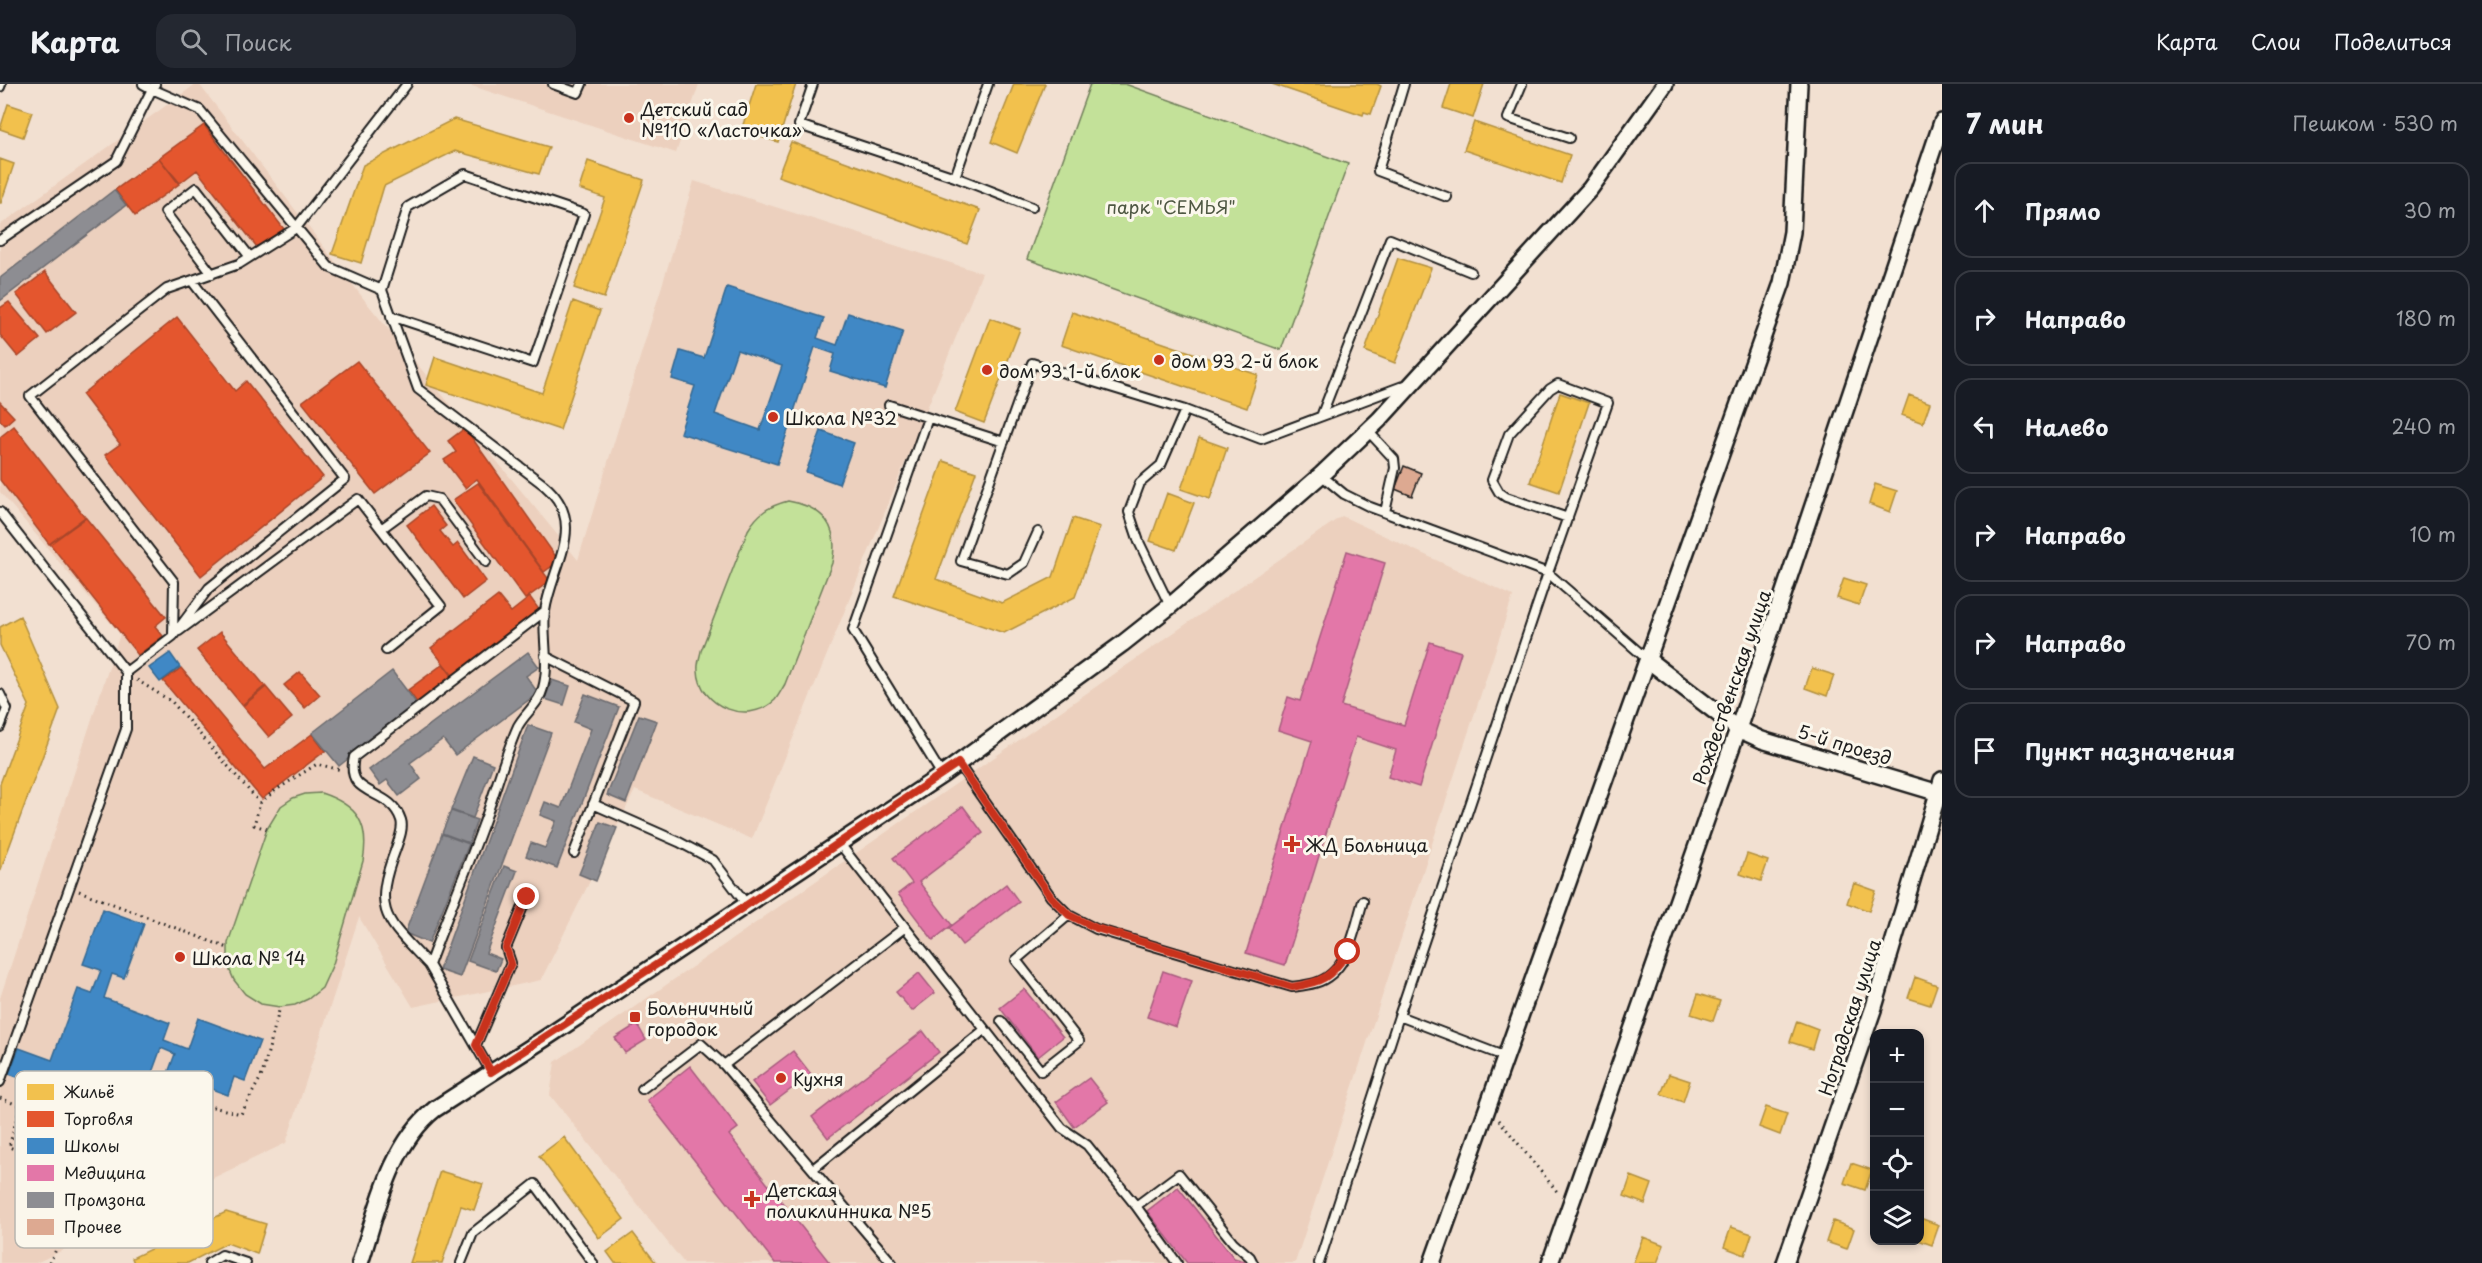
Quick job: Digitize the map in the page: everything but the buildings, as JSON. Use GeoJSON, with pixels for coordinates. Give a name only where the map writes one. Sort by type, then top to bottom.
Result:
{"type":"FeatureCollection","features":[{"type":"Feature","properties":{"kind":"street"},"geometry":{"type":"LineString","coordinates":[[360,1263],[387,1182],[410,1134],[420,1121],[942,775],[1122,644],[1170,606],[1321,475],[1368,431],[1590,189],[1665,84]]}},
{"type":"Feature","properties":{"kind":"street"},"geometry":{"type":"LineString","coordinates":[[1432,1263],[1782,283],[1792,232],[1799,84]]}},
{"type":"Feature","properties":{"kind":"street","name":"Рождественская улица"},"geometry":{"type":"LineString","coordinates":[[1550,1263],[1738,729],[1942,122]]}},
{"type":"Feature","properties":{"kind":"street","name":"5-й проезд"},"geometry":{"type":"LineString","coordinates":[[1648,660],[1738,729],[1762,740],[1941,789]]}},
{"type":"Feature","properties":{"kind":"street","name":"Ноградская улица"},"geometry":{"type":"LineString","coordinates":[[1785,1263],[1874,1007],[1941,789]]}},
{"type":"Feature","properties":{"kind":"lane"},"geometry":{"type":"LineString","coordinates":[[143,84],[154,86],[200,110],[328,267],[382,290]]}},
{"type":"Feature","properties":{"kind":"lane"},"geometry":{"type":"LineString","coordinates":[[173,636],[174,582],[30,396],[167,289],[239,264],[296,228],[407,84]]}},
{"type":"Feature","properties":{"kind":"lane"},"geometry":{"type":"LineString","coordinates":[[553,84],[578,93],[582,84]]}},
{"type":"Feature","properties":{"kind":"lane"},"geometry":{"type":"LineString","coordinates":[[813,84],[799,125],[956,177],[1032,207]]}},
{"type":"Feature","properties":{"kind":"lane"},"geometry":{"type":"LineString","coordinates":[[956,177],[988,84]]}},
{"type":"Feature","properties":{"kind":"lane"},"geometry":{"type":"LineString","coordinates":[[1404,84],[1378,171],[1447,197]]}},
{"type":"Feature","properties":{"kind":"lane"},"geometry":{"type":"LineString","coordinates":[[1522,84],[1508,118],[1569,138]]}},
{"type":"Feature","properties":{"kind":"lane"},"geometry":{"type":"LineString","coordinates":[[0,240],[117,161],[154,86]]}},
{"type":"Feature","properties":{"kind":"lane"},"geometry":{"type":"LineString","coordinates":[[391,316],[533,363],[584,214],[465,174],[408,207],[382,290],[391,316],[418,389],[555,494],[565,511],[567,529],[561,561],[545,611],[543,689],[535,705],[519,725],[429,966]]}},
{"type":"Feature","properties":{"kind":"lane"},"geometry":{"type":"LineString","coordinates":[[212,274],[165,212],[196,188],[250,257]]}},
{"type":"Feature","properties":{"kind":"lane"},"geometry":{"type":"LineString","coordinates":[[1322,414],[1390,239],[1471,272]]}},
{"type":"Feature","properties":{"kind":"lane"},"geometry":{"type":"LineString","coordinates":[[173,636],[208,588],[345,479],[192,281]]}},
{"type":"Feature","properties":{"kind":"lane"},"geometry":{"type":"LineString","coordinates":[[1038,532],[1024,562],[1008,574],[961,561],[1032,363],[1185,410],[1261,439],[1322,414],[1415,381]]}},
{"type":"Feature","properties":{"kind":"lane"},"geometry":{"type":"LineString","coordinates":[[1319,1263],[1399,1016],[1548,573],[1568,518],[1608,403],[1558,384],[1550,389],[1509,434],[1492,480],[1499,492],[1506,497],[1568,518]]}},
{"type":"Feature","properties":{"kind":"lane"},"geometry":{"type":"LineString","coordinates":[[890,405],[1004,442]]}},
{"type":"Feature","properties":{"kind":"lane"},"geometry":{"type":"LineString","coordinates":[[1170,606],[1139,542],[1129,513],[1140,483],[1161,465],[1185,410]]}},
{"type":"Feature","properties":{"kind":"lane"},"geometry":{"type":"LineString","coordinates":[[928,418],[853,630],[942,775]]}},
{"type":"Feature","properties":{"kind":"lane"},"geometry":{"type":"LineString","coordinates":[[1368,431],[1394,459],[1395,468],[1385,512]]}},
{"type":"Feature","properties":{"kind":"lane"},"geometry":{"type":"LineString","coordinates":[[1321,475],[1344,494],[1385,512],[1548,573],[1648,660]]}},
{"type":"Feature","properties":{"kind":"lane"},"geometry":{"type":"LineString","coordinates":[[381,529],[426,496],[439,499],[486,562]]}},
{"type":"Feature","properties":{"kind":"lane"},"geometry":{"type":"LineString","coordinates":[[126,672],[358,499],[441,606],[386,650]]}},
{"type":"Feature","properties":{"kind":"lane"},"geometry":{"type":"LineString","coordinates":[[0,512],[126,672],[126,729],[0,1082]]}},
{"type":"Feature","properties":{"kind":"lane"},"geometry":{"type":"LineString","coordinates":[[491,1072],[429,966],[389,922],[383,904],[385,881],[400,838],[402,822],[394,806],[357,784],[351,770],[354,757],[545,611]]}},
{"type":"Feature","properties":{"kind":"lane"},"geometry":{"type":"LineString","coordinates":[[545,656],[634,701],[574,853]]}},
{"type":"Feature","properties":{"kind":"lane"},"geometry":{"type":"LineString","coordinates":[[0,694],[7,708],[0,727]]}},
{"type":"Feature","properties":{"kind":"lane"},"geometry":{"type":"LineString","coordinates":[[958,763],[1051,897],[1069,915],[1096,928],[1292,987],[1317,983],[1336,970],[1348,952],[1362,901]]}},
{"type":"Feature","properties":{"kind":"lane"},"geometry":{"type":"LineString","coordinates":[[593,804],[679,842],[713,860],[747,905]]}},
{"type":"Feature","properties":{"kind":"lane"},"geometry":{"type":"LineString","coordinates":[[840,844],[1062,1128],[1087,1145],[1136,1206],[1177,1263]]}},
{"type":"Feature","properties":{"kind":"lane"},"geometry":{"type":"LineString","coordinates":[[476,1045],[511,963],[506,948],[527,897]]}},
{"type":"Feature","properties":{"kind":"lane"},"geometry":{"type":"LineString","coordinates":[[1002,1021],[1041,1071],[1079,1041],[1016,960],[1069,915]]}},
{"type":"Feature","properties":{"kind":"lane"},"geometry":{"type":"LineString","coordinates":[[724,1065],[904,928]]}},
{"type":"Feature","properties":{"kind":"lane"},"geometry":{"type":"LineString","coordinates":[[1399,1016],[1506,1057]]}},
{"type":"Feature","properties":{"kind":"lane"},"geometry":{"type":"LineString","coordinates":[[813,1169],[984,1030]]}},
{"type":"Feature","properties":{"kind":"lane"},"geometry":{"type":"LineString","coordinates":[[642,1089],[701,1044],[724,1065],[892,1263]]}},
{"type":"Feature","properties":{"kind":"lane"},"geometry":{"type":"LineString","coordinates":[[1136,1206],[1179,1174],[1233,1242],[1250,1257],[1253,1263]]}},
{"type":"Feature","properties":{"kind":"lane"},"geometry":{"type":"LineString","coordinates":[[461,1263],[473,1233],[535,1184],[593,1263]]}},
{"type":"Feature","properties":{"kind":"lane"},"geometry":{"type":"LineString","coordinates":[[209,1263],[222,1255],[246,1263]]}},
{"type":"Feature","properties":{"kind":"path"},"geometry":{"type":"LineString","coordinates":[[126,672],[172,702],[260,803]]}},
{"type":"Feature","properties":{"kind":"path"},"geometry":{"type":"LineString","coordinates":[[267,829],[254,825],[260,803],[276,790],[317,764],[334,770],[351,770]]}},
{"type":"Feature","properties":{"kind":"path"},"geometry":{"type":"LineString","coordinates":[[75,890],[228,948]]}},
{"type":"Feature","properties":{"kind":"path"},"geometry":{"type":"LineString","coordinates":[[213,1107],[241,1114],[262,1075],[280,1007]]}},
{"type":"Feature","properties":{"kind":"path"},"geometry":{"type":"LineString","coordinates":[[0,1098],[15,1104]]}},
{"type":"Feature","properties":{"kind":"path"},"geometry":{"type":"LineString","coordinates":[[1488,1107],[1570,1207]]}},
{"type":"Feature","properties":{"kind":"path"},"geometry":{"type":"LineString","coordinates":[[15,1125],[9,1147],[15,1149]]}},
{"type":"Feature","properties":{"kind":"path"},"geometry":{"type":"LineString","coordinates":[[50,1263],[57,1248]]}},
{"type":"Feature","properties":{"kind":"shaded area"},"geometry":{"type":"Polygon","coordinates":[[[199,84],[366,302],[578,560],[694,181],[982,273],[752,839],[635,790],[541,980],[413,1007],[359,917],[286,1143],[213,1178],[213,1071],[15,1071],[15,1248],[67,1248],[36,1263],[0,1263],[0,998],[120,634],[0,492],[0,225],[199,84]]]}},
{"type":"Feature","properties":{"kind":"shaded area","name":"Детский сад №110 «Ласточка»"},"geometry":{"type":"Polygon","coordinates":[[[466,84],[699,84],[676,153],[466,84]]]}},
{"type":"Feature","properties":{"kind":"shaded area"},"geometry":{"type":"Polygon","coordinates":[[[1342,516],[1513,596],[1295,1263],[684,1263],[550,1095],[555,1062],[1342,516]]]}},
{"type":"Feature","properties":{"kind":"green space","name":"парк \"СЕМЬЯ\""},"geometry":{"type":"Polygon","coordinates":[[[1090,84],[1125,84],[1348,164],[1281,350],[1027,259],[1090,84]]]}},
{"type":"Feature","properties":{"kind":"green space"},"geometry":{"type":"Polygon","coordinates":[[[788,501],[811,508],[826,520],[833,539],[832,563],[785,684],[775,700],[764,708],[752,711],[739,712],[727,709],[716,703],[700,683],[698,663],[701,651],[748,530],[765,511],[788,501]]]}},
{"type":"Feature","properties":{"kind":"green space"},"geometry":{"type":"Polygon","coordinates":[[[321,793],[344,803],[358,817],[364,836],[363,861],[333,964],[322,988],[308,999],[295,1005],[280,1007],[261,1004],[245,994],[234,980],[228,966],[228,943],[267,829],[281,806],[305,794],[321,793]]]}},
{"type":"Feature","properties":{"kind":"place","name":"Детский сад №110 «Ласточка»"},"geometry":{"type":"Point","coordinates":[629,118]}},
{"type":"Feature","properties":{"kind":"place","name":"дом 93 2-й блок"},"geometry":{"type":"Point","coordinates":[1159,360]}},
{"type":"Feature","properties":{"kind":"place","name":"дом 93 1-й блок"},"geometry":{"type":"Point","coordinates":[987,370]}},
{"type":"Feature","properties":{"kind":"place","name":"Школа №32"},"geometry":{"type":"Point","coordinates":[773,417]}},
{"type":"Feature","properties":{"kind":"place","name":"ЖД Больница"},"geometry":{"type":"Point","coordinates":[1292,844]}},
{"type":"Feature","properties":{"kind":"place","name":"Школа № 14"},"geometry":{"type":"Point","coordinates":[180,957]}},
{"type":"Feature","properties":{"kind":"place","name":"Больничный городок"},"geometry":{"type":"Point","coordinates":[635,1017]}},
{"type":"Feature","properties":{"kind":"place","name":"Кухня"},"geometry":{"type":"Point","coordinates":[781,1078]}},
{"type":"Feature","properties":{"kind":"place","name":"Детская поликлинника №5"},"geometry":{"type":"Point","coordinates":[752,1199]}},
{"type":"Feature","properties":{"kind":"route"},"geometry":{"type":"LineString","coordinates":[[527,897],[506,948],[511,963],[476,1045],[491,1072],[840,844],[958,763],[1051,897],[1069,915],[1096,928],[1292,987],[1317,983],[1336,970],[1348,952]]}}]}
